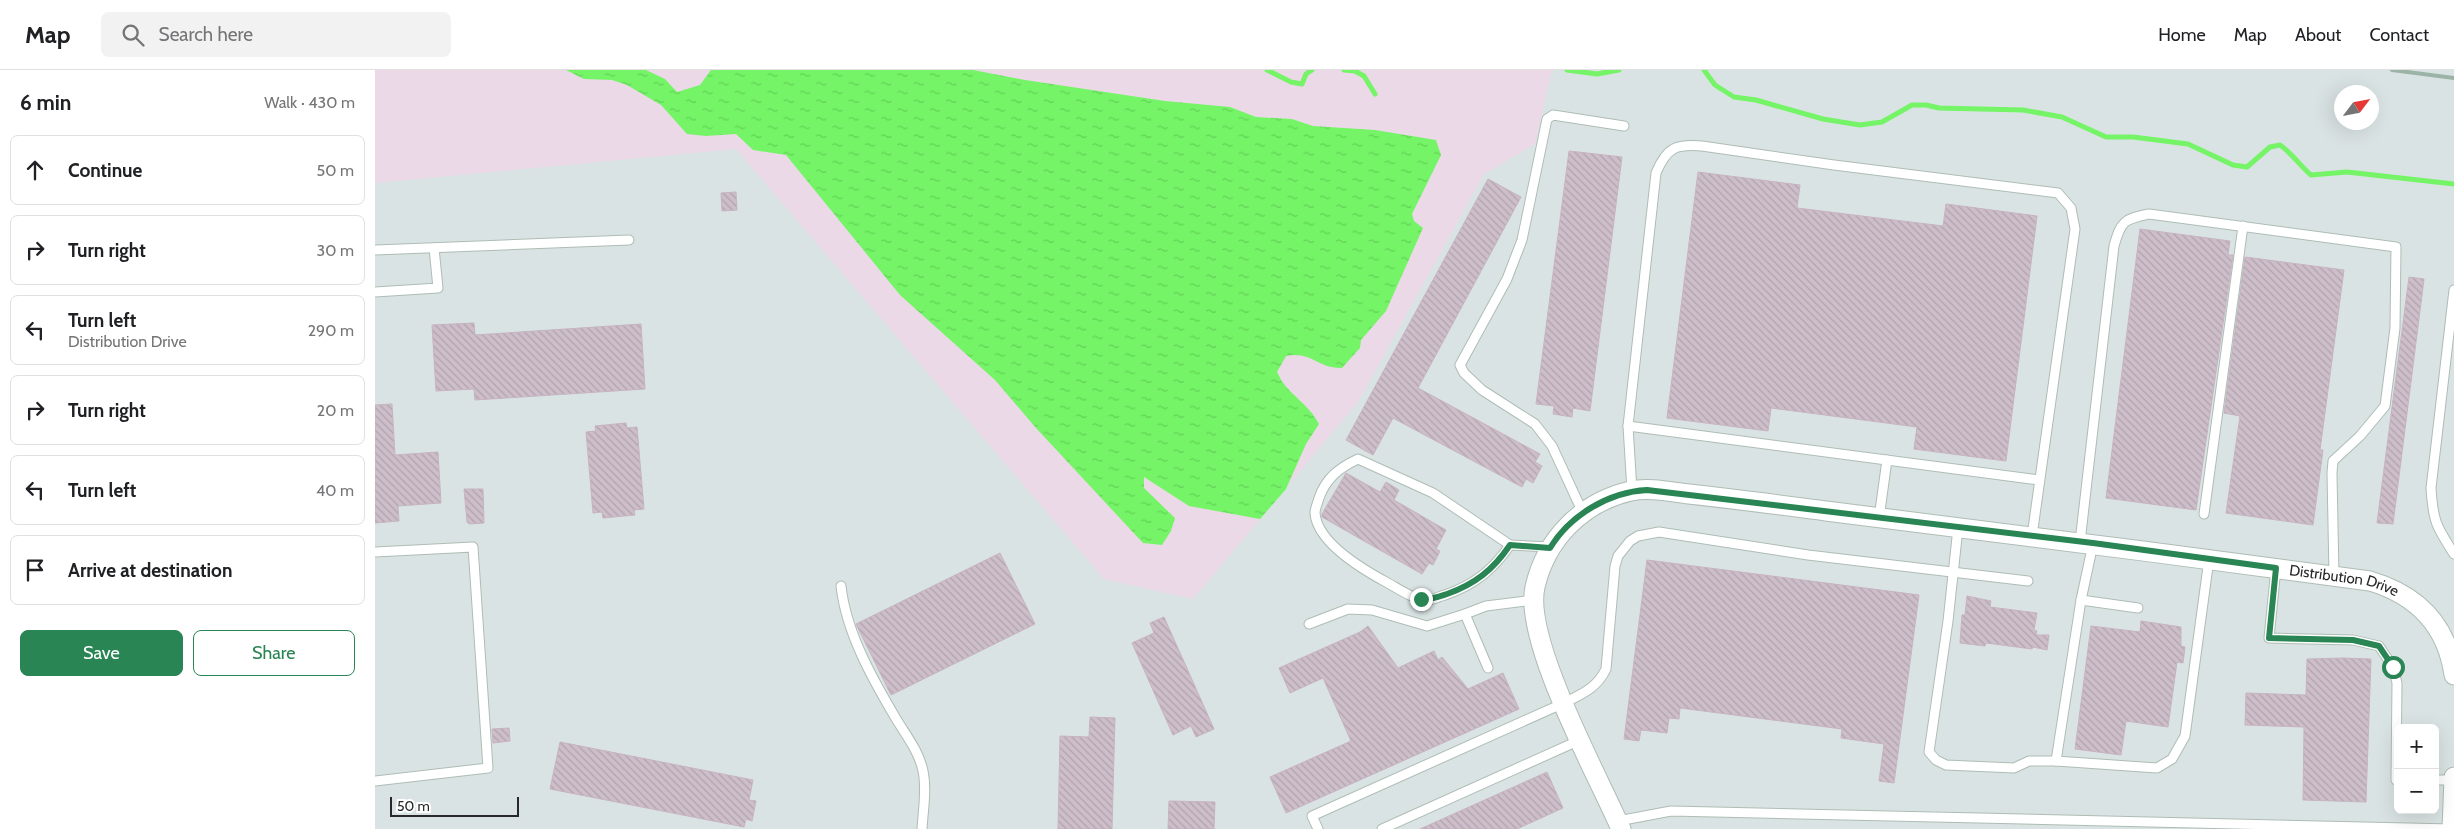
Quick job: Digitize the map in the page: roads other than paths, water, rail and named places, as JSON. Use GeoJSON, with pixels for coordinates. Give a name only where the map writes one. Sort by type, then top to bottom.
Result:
{"type":"FeatureCollection","features":[{"type":"Feature","properties":{"kind":"street","name":"Distribution Drive"},"geometry":{"type":"LineString","coordinates":[[1620,825],[1567,710],[1542,648],[1535,624],[1534,600],[1538,578],[1550,548],[1559,534],[1583,513],[1608,499],[1632,491],[1647,490],[1733,499],[1958,528],[2086,542],[2369,581],[2388,587],[2405,596],[2426,612],[2445,636],[2454,675]]}},
{"type":"Feature","properties":{"kind":"street"},"geometry":{"type":"LineString","coordinates":[[2452,829],[2454,779]]}},
{"type":"Feature","properties":{"kind":"lane"},"geometry":{"type":"LineString","coordinates":[[1583,513],[1552,446],[1539,429],[1512,407],[1482,390],[1464,373],[1460,365],[1507,279],[1522,240],[1547,119],[1553,115],[1624,126]]}},
{"type":"Feature","properties":{"kind":"lane"},"geometry":{"type":"LineString","coordinates":[[1632,491],[1628,426],[1656,173],[1661,161],[1681,144],[1702,146],[1833,165],[2058,193],[2071,208],[2075,229],[2032,536]]}},
{"type":"Feature","properties":{"kind":"lane"},"geometry":{"type":"LineString","coordinates":[[2056,761],[2081,600],[2114,246],[2119,228],[2127,218],[2149,214],[2397,246],[2395,328],[2385,406],[2360,436],[2333,460],[2331,473],[2334,576]]}},
{"type":"Feature","properties":{"kind":"lane"},"geometry":{"type":"LineString","coordinates":[[2204,514],[2243,226]]}},
{"type":"Feature","properties":{"kind":"lane"},"geometry":{"type":"LineString","coordinates":[[375,250],[629,240]]}},
{"type":"Feature","properties":{"kind":"lane"},"geometry":{"type":"LineString","coordinates":[[375,292],[438,288],[435,248]]}},
{"type":"Feature","properties":{"kind":"lane"},"geometry":{"type":"LineString","coordinates":[[2454,290],[2431,488],[2433,516],[2439,530],[2454,554]]}},
{"type":"Feature","properties":{"kind":"lane"},"geometry":{"type":"LineString","coordinates":[[1628,426],[2039,480]]}},
{"type":"Feature","properties":{"kind":"lane"},"geometry":{"type":"LineString","coordinates":[[1510,545],[1499,562],[1481,578],[1471,584],[1429,600],[1412,596],[1376,576],[1350,558],[1324,536],[1315,512],[1323,488],[1334,473],[1358,460],[1433,493],[1510,545],[1550,548]]}},
{"type":"Feature","properties":{"kind":"lane"},"geometry":{"type":"LineString","coordinates":[[1879,518],[1887,460]]}},
{"type":"Feature","properties":{"kind":"lane"},"geometry":{"type":"LineString","coordinates":[[1958,528],[1929,752],[1936,760],[1947,765],[2014,768],[2029,761],[2056,761],[2157,768],[2172,759],[2185,736],[2209,559]]}},
{"type":"Feature","properties":{"kind":"lane"},"geometry":{"type":"LineString","coordinates":[[1318,829],[1312,816],[1567,710],[1592,688],[1604,675],[1606,669],[1615,566],[1618,556],[1630,541],[1647,533],[1688,536],[1808,555],[2028,581]]}},
{"type":"Feature","properties":{"kind":"lane"},"geometry":{"type":"LineString","coordinates":[[375,552],[473,546],[487,768],[375,781]]}},
{"type":"Feature","properties":{"kind":"lane"},"geometry":{"type":"LineString","coordinates":[[2276,568],[2269,638],[2353,640],[2379,646],[2393,667],[2397,683],[2396,769]]}},
{"type":"Feature","properties":{"kind":"lane"},"geometry":{"type":"LineString","coordinates":[[841,586],[843,604],[850,627],[894,715],[918,756],[924,773],[922,829]]}},
{"type":"Feature","properties":{"kind":"lane"},"geometry":{"type":"LineString","coordinates":[[1309,624],[1348,609],[1372,610],[1427,626],[1486,606],[1534,600]]}},
{"type":"Feature","properties":{"kind":"lane"},"geometry":{"type":"LineString","coordinates":[[2081,600],[2138,608]]}},
{"type":"Feature","properties":{"kind":"lane"},"geometry":{"type":"LineString","coordinates":[[1465,614],[1488,668]]}},
{"type":"Feature","properties":{"kind":"lane"},"geometry":{"type":"LineString","coordinates":[[1382,829],[1581,740]]}},
{"type":"Feature","properties":{"kind":"lane"},"geometry":{"type":"LineString","coordinates":[[2439,780],[2454,779]]}},
{"type":"Feature","properties":{"kind":"lane"},"geometry":{"type":"LineString","coordinates":[[1620,825],[1671,812],[2112,825],[2452,829]]}},
{"type":"Feature","properties":{"kind":"water"},"geometry":{"type":"Polygon","coordinates":[[[566,70],[646,70],[665,79],[677,92],[700,85],[711,70],[973,70],[1025,80],[1165,101],[1230,107],[1256,117],[1292,119],[1313,126],[1375,130],[1436,140],[1441,155],[1412,214],[1414,221],[1423,228],[1386,311],[1361,340],[1360,348],[1342,368],[1334,368],[1309,358],[1295,355],[1286,356],[1277,372],[1286,387],[1309,409],[1319,424],[1306,444],[1286,489],[1260,519],[1189,506],[1144,477],[1144,488],[1175,518],[1171,531],[1162,545],[1143,543],[1036,428],[995,380],[900,295],[786,155],[753,150],[736,134],[706,136],[687,134],[661,105],[627,85],[612,80],[584,79],[566,70]]]}},
{"type":"Feature","properties":{"kind":"waterway"},"geometry":{"type":"LineString","coordinates":[[1267,70],[1291,82],[1302,84],[1306,74],[1312,70]]}},
{"type":"Feature","properties":{"kind":"waterway"},"geometry":{"type":"LineString","coordinates":[[1344,70],[1355,71],[1364,76],[1375,94]]}},
{"type":"Feature","properties":{"kind":"waterway"},"geometry":{"type":"LineString","coordinates":[[1567,70],[1597,74],[1619,70]]}},
{"type":"Feature","properties":{"kind":"waterway"},"geometry":{"type":"LineString","coordinates":[[1704,70],[1715,85],[1734,97],[1756,100],[1823,119],[1860,125],[1882,122],[1912,105],[1926,105],[1939,108],[2023,110],[2062,117],[2106,137],[2133,137],[2188,144],[2233,165],[2247,167],[2270,147],[2280,145],[2311,175],[2347,172],[2454,184]]}},
{"type":"Feature","properties":{"kind":"railway"},"geometry":{"type":"LineString","coordinates":[[2392,70],[2454,78]]}}]}
